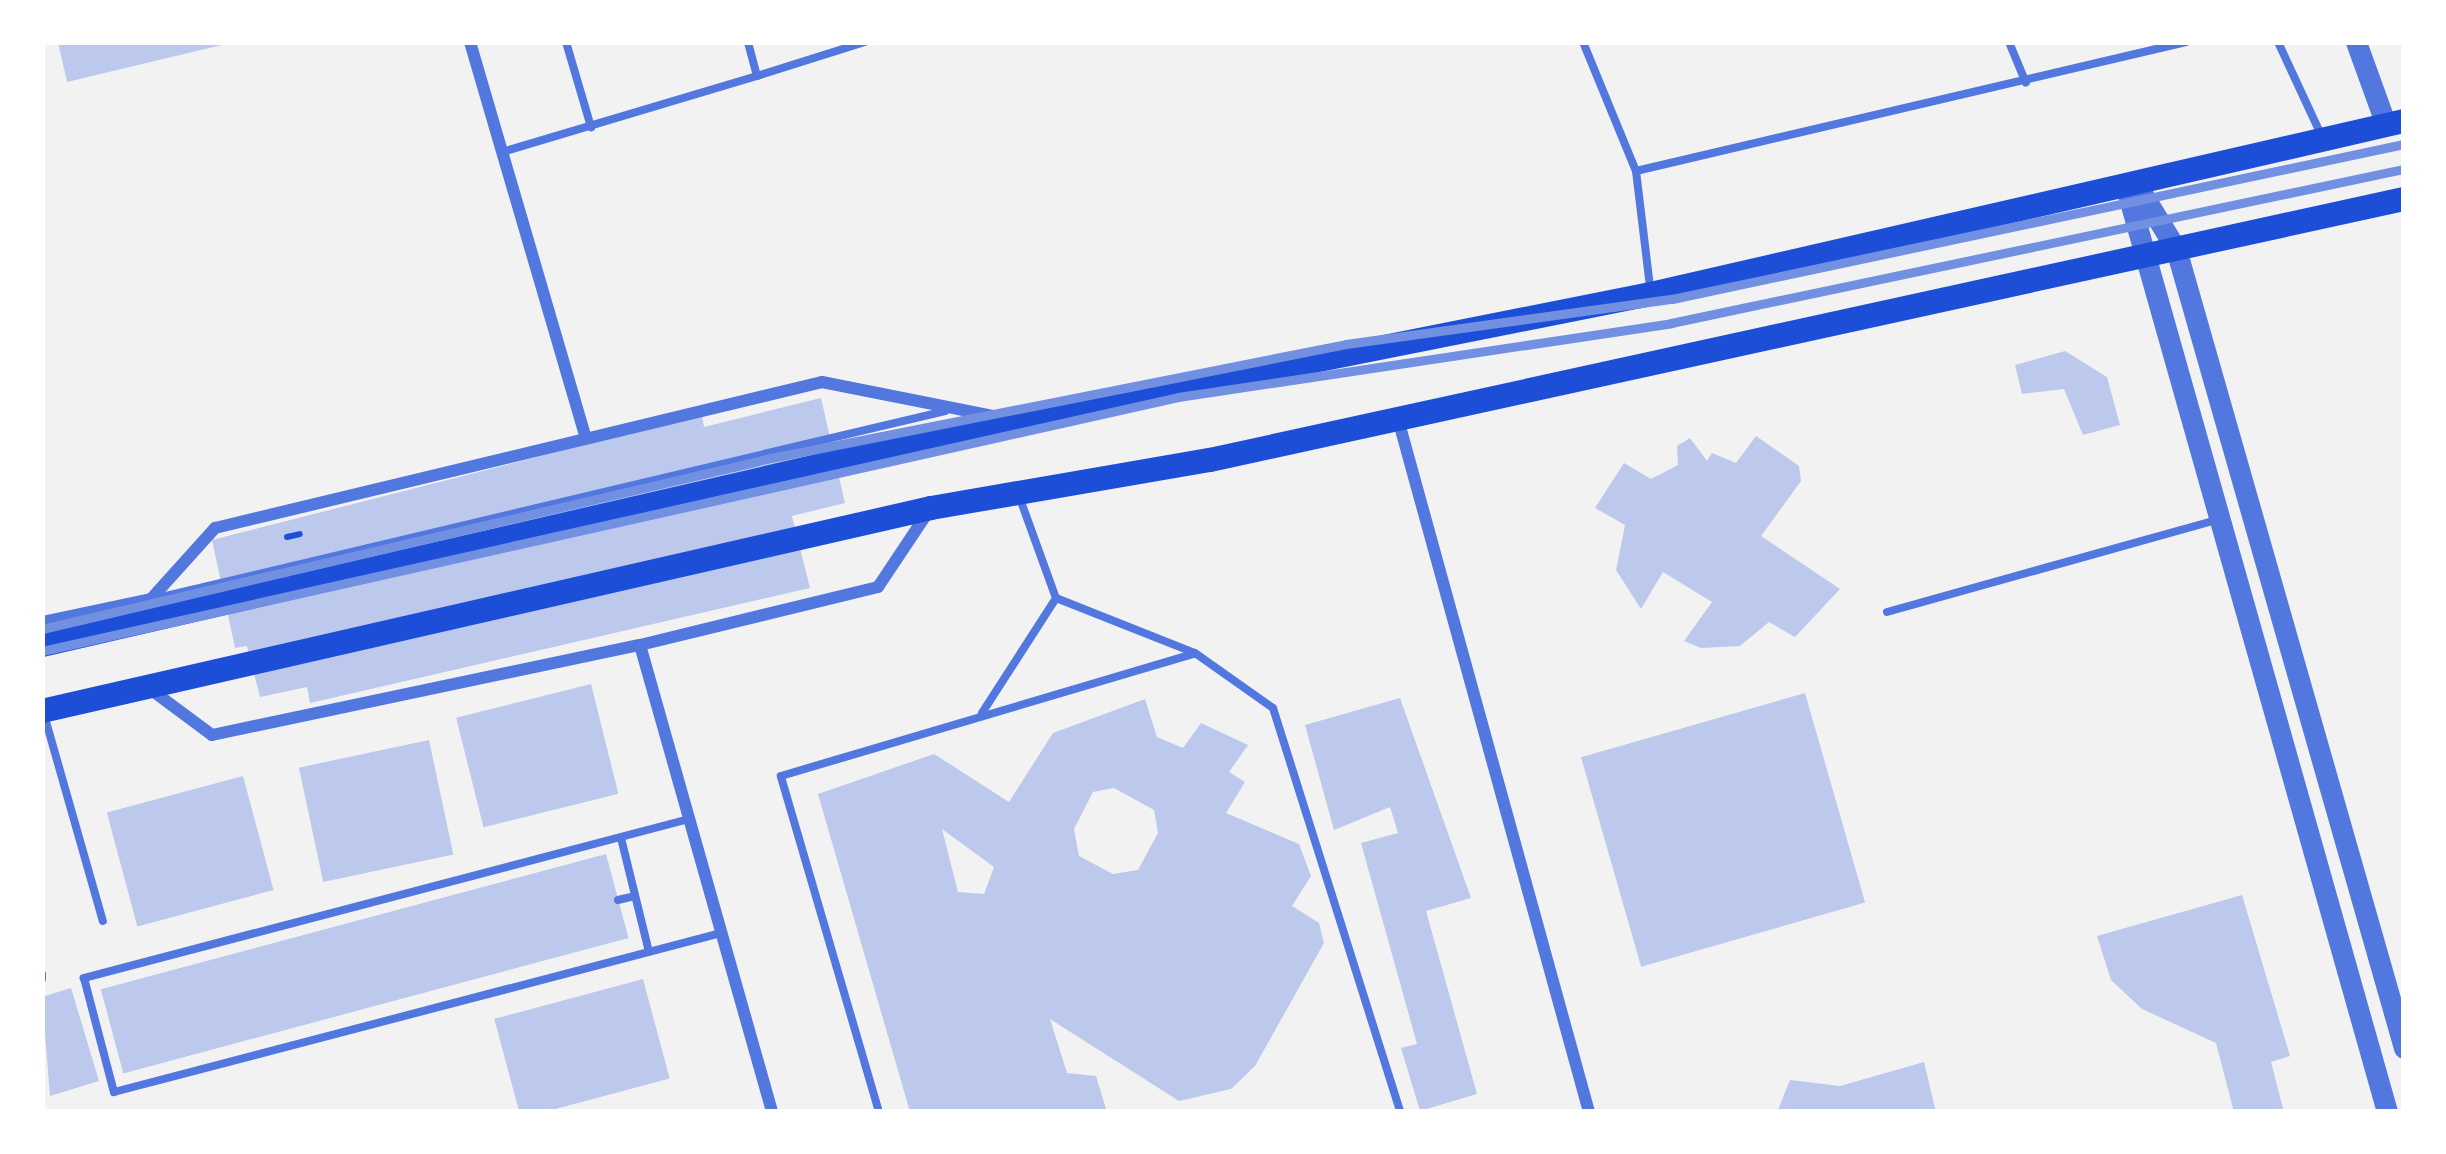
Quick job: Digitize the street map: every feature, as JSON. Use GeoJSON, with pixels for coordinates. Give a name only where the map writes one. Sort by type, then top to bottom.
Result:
{"type":"FeatureCollection","features":[{"type":"Feature","properties":{"kind":"main road"},"geometry":{"type":"LineString","coordinates":[[42,645],[1017,420],[1651,294],[2395,123]]}},
{"type":"Feature","properties":{"kind":"main road"},"geometry":{"type":"LineString","coordinates":[[43,711],[931,508],[1398,418],[2404,199]]}},
{"type":"Feature","properties":{"kind":"street"},"geometry":{"type":"LineString","coordinates":[[470,42],[586,438]]}},
{"type":"Feature","properties":{"kind":"street"},"geometry":{"type":"LineString","coordinates":[[2356,42],[2395,123]]}},
{"type":"Feature","properties":{"kind":"street"},"geometry":{"type":"LineString","coordinates":[[2130,183],[2176,249],[2404,1048]]}},
{"type":"Feature","properties":{"kind":"street"},"geometry":{"type":"LineString","coordinates":[[2130,183],[2142,257],[2386,1112]]}},
{"type":"Feature","properties":{"kind":"street"},"geometry":{"type":"LineString","coordinates":[[42,622],[151,599],[215,528],[822,382],[945,411],[1017,420]]}},
{"type":"Feature","properties":{"kind":"street"},"geometry":{"type":"LineString","coordinates":[[1398,418],[1589,1112]]}},
{"type":"Feature","properties":{"kind":"street"},"geometry":{"type":"LineString","coordinates":[[150,689],[212,735],[640,645],[878,587],[931,508]]}},
{"type":"Feature","properties":{"kind":"street"},"geometry":{"type":"LineString","coordinates":[[640,645],[772,1112]]}},
{"type":"Feature","properties":{"kind":"street"},"geometry":{"type":"LineString","coordinates":[[2360,1021],[2394,1012]]}},
{"type":"Feature","properties":{"kind":"lane"},"geometry":{"type":"LineString","coordinates":[[566,42],[591,128]]}},
{"type":"Feature","properties":{"kind":"lane"},"geometry":{"type":"LineString","coordinates":[[748,42],[757,76]]}},
{"type":"Feature","properties":{"kind":"lane"},"geometry":{"type":"LineString","coordinates":[[502,152],[865,42]]}},
{"type":"Feature","properties":{"kind":"lane"},"geometry":{"type":"LineString","coordinates":[[1583,42],[1636,171],[1651,294]]}},
{"type":"Feature","properties":{"kind":"lane"},"geometry":{"type":"LineString","coordinates":[[2009,42],[2026,83]]}},
{"type":"Feature","properties":{"kind":"lane"},"geometry":{"type":"LineString","coordinates":[[1636,171],[2186,42]]}},
{"type":"Feature","properties":{"kind":"lane"},"geometry":{"type":"LineString","coordinates":[[2278,42],[2323,139]]}},
{"type":"Feature","properties":{"kind":"lane"},"geometry":{"type":"LineString","coordinates":[[151,599],[945,411]]}},
{"type":"Feature","properties":{"kind":"lane"},"geometry":{"type":"LineString","coordinates":[[1017,491],[1056,598],[1195,653],[1273,708],[1400,1112]]}},
{"type":"Feature","properties":{"kind":"lane"},"geometry":{"type":"LineString","coordinates":[[1887,611],[2218,520]]}},
{"type":"Feature","properties":{"kind":"lane"},"geometry":{"type":"LineString","coordinates":[[981,714],[1056,598]]}},
{"type":"Feature","properties":{"kind":"lane"},"geometry":{"type":"LineString","coordinates":[[879,1112],[781,776],[1195,653]]}},
{"type":"Feature","properties":{"kind":"lane"},"geometry":{"type":"LineString","coordinates":[[43,711],[104,921]]}},
{"type":"Feature","properties":{"kind":"lane"},"geometry":{"type":"LineString","coordinates":[[689,819],[84,977],[114,1091],[721,933]]}},
{"type":"Feature","properties":{"kind":"lane"},"geometry":{"type":"LineString","coordinates":[[621,838],[650,952]]}},
{"type":"Feature","properties":{"kind":"lane"},"geometry":{"type":"LineString","coordinates":[[618,900],[635,896]]}},
{"type":"Feature","properties":{"kind":"path"},"geometry":{"type":"LineString","coordinates":[[287,537],[300,534]]}},
{"type":"Feature","properties":{"kind":"building"},"geometry":{"type":"Polygon","coordinates":[[[58,42],[225,42],[226,44],[67,82],[58,42]]]}},
{"type":"Feature","properties":{"kind":"building"},"geometry":{"type":"Polygon","coordinates":[[[2065,351],[2107,377],[2120,425],[2083,435],[2064,389],[2022,394],[2015,365],[2065,351]]]}},
{"type":"Feature","properties":{"kind":"building"},"geometry":{"type":"Polygon","coordinates":[[[821,398],[845,503],[792,516],[810,588],[310,703],[307,687],[260,697],[247,646],[235,648],[212,540],[702,415],[704,427],[821,398]]]}},
{"type":"Feature","properties":{"kind":"building"},"geometry":{"type":"Polygon","coordinates":[[[1756,436],[1799,466],[1801,481],[1761,536],[1840,589],[1795,637],[1769,622],[1740,646],[1701,648],[1684,641],[1712,602],[1663,572],[1641,609],[1616,570],[1625,525],[1595,508],[1624,463],[1651,479],[1678,465],[1677,446],[1690,438],[1707,461],[1712,453],[1736,463],[1756,436]]]}},
{"type":"Feature","properties":{"kind":"building"},"geometry":{"type":"Polygon","coordinates":[[[591,684],[618,794],[483,827],[456,718],[591,684]]]}},
{"type":"Feature","properties":{"kind":"building"},"geometry":{"type":"Polygon","coordinates":[[[1805,693],[1865,903],[1641,967],[1581,757],[1805,693]]]}},
{"type":"Feature","properties":{"kind":"building"},"geometry":{"type":"Polygon","coordinates":[[[1400,698],[1471,898],[1426,911],[1477,1094],[1420,1111],[1401,1048],[1417,1044],[1361,843],[1398,833],[1390,807],[1334,830],[1305,725],[1400,698]]]}},
{"type":"Feature","properties":{"kind":"building"},"geometry":{"type":"Polygon","coordinates":[[[1145,699],[1157,737],[1183,748],[1201,723],[1248,745],[1229,772],[1245,782],[1226,813],[1299,844],[1311,876],[1292,906],[1319,923],[1324,943],[1255,1066],[1231,1089],[1179,1101],[1050,1019],[1067,1073],[1096,1076],[1107,1112],[910,1112],[818,794],[934,754],[1009,802],[1053,733],[1145,699]],[[1114,788],[1093,792],[1074,829],[1079,856],[1113,874],[1138,870],[1158,833],[1154,810],[1114,788]],[[942,829],[958,892],[984,894],[994,867],[942,829]]]}},
{"type":"Feature","properties":{"kind":"building"},"geometry":{"type":"Polygon","coordinates":[[[429,740],[453,854],[323,882],[299,768],[429,740]]]}},
{"type":"Feature","properties":{"kind":"building"},"geometry":{"type":"Polygon","coordinates":[[[243,776],[274,890],[137,926],[107,812],[243,776]]]}},
{"type":"Feature","properties":{"kind":"building"},"geometry":{"type":"Polygon","coordinates":[[[606,854],[629,938],[123,1073],[101,989],[606,854]]]}},
{"type":"Feature","properties":{"kind":"building"},"geometry":{"type":"Polygon","coordinates":[[[2242,895],[2290,1056],[2271,1062],[2284,1112],[2234,1112],[2216,1043],[2142,1009],[2111,980],[2097,936],[2242,895]]]}},
{"type":"Feature","properties":{"kind":"building"},"geometry":{"type":"Polygon","coordinates":[[[643,979],[670,1078],[545,1112],[519,1112],[494,1019],[643,979]]]}},
{"type":"Feature","properties":{"kind":"building"},"geometry":{"type":"Polygon","coordinates":[[[71,988],[99,1081],[50,1096],[42,997],[71,988]]]}},
{"type":"Feature","properties":{"kind":"building"},"geometry":{"type":"Polygon","coordinates":[[[1924,1062],[1936,1112],[1777,1112],[1790,1080],[1840,1086],[1924,1062]]]}},
{"type":"Feature","properties":{"kind":"railway"},"geometry":{"type":"LineString","coordinates":[[42,629],[771,458],[1346,344],[1672,299],[2404,144]]}},
{"type":"Feature","properties":{"kind":"railway"},"geometry":{"type":"LineString","coordinates":[[42,651],[1178,397],[1671,323],[2404,169]]}}]}
